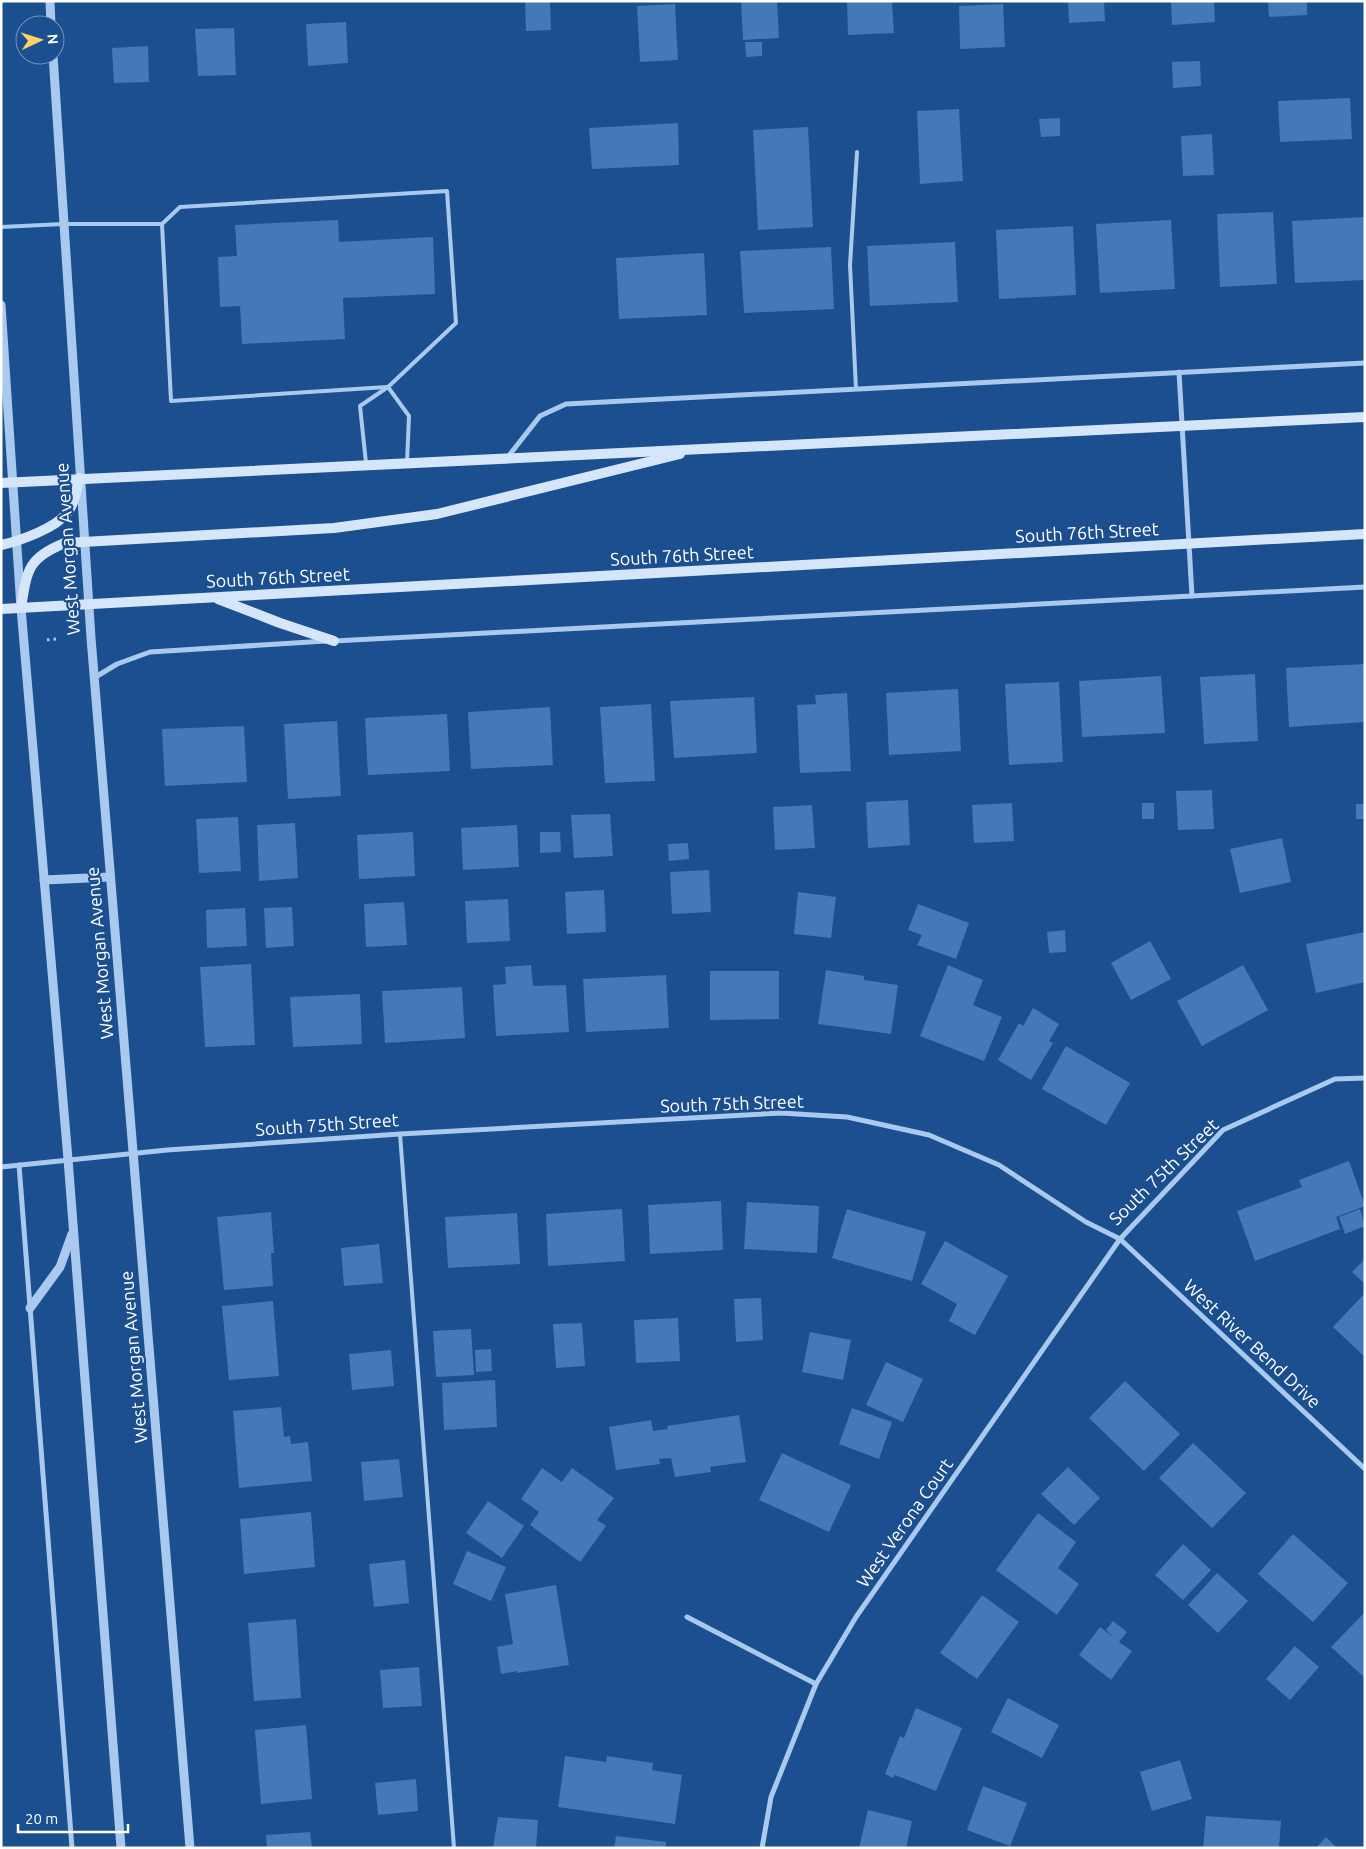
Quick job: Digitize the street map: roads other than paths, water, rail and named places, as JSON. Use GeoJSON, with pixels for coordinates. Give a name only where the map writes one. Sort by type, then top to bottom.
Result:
{"type":"FeatureCollection","features":[{"type":"Feature","properties":{"kind":"main road"},"geometry":{"type":"LineString","coordinates":[[1,483],[1365,417]]}},
{"type":"Feature","properties":{"kind":"main road"},"geometry":{"type":"LineString","coordinates":[[21,608],[24,585],[37,557],[65,543],[334,528],[407,519],[703,448]]}},
{"type":"Feature","properties":{"kind":"main road"},"geometry":{"type":"LineString","coordinates":[[1,545],[33,536],[68,512],[75,499],[79,478]]}},
{"type":"Feature","properties":{"kind":"main road","name":"South 76th Street"},"geometry":{"type":"LineString","coordinates":[[1,609],[1365,534]]}},
{"type":"Feature","properties":{"kind":"main road"},"geometry":{"type":"LineString","coordinates":[[214,598],[334,641]]}},
{"type":"Feature","properties":{"kind":"street"},"geometry":{"type":"LineString","coordinates":[[50,1],[51,15]]}},
{"type":"Feature","properties":{"kind":"street","name":"West Morgan Avenue"},"geometry":{"type":"LineString","coordinates":[[54,65],[88,605],[190,1848]]}},
{"type":"Feature","properties":{"kind":"street"},"geometry":{"type":"LineString","coordinates":[[1,305],[21,608],[74,1229],[121,1848]]}},
{"type":"Feature","properties":{"kind":"street"},"geometry":{"type":"LineString","coordinates":[[507,458],[540,416],[566,404],[1365,363]]}},
{"type":"Feature","properties":{"kind":"street"},"geometry":{"type":"LineString","coordinates":[[1179,372],[1192,596]]}},
{"type":"Feature","properties":{"kind":"street"},"geometry":{"type":"LineString","coordinates":[[94,678],[118,664],[150,652],[1365,587]]}},
{"type":"Feature","properties":{"kind":"street"},"geometry":{"type":"LineString","coordinates":[[44,880],[110,877]]}},
{"type":"Feature","properties":{"kind":"street","name":"South 75th Street"},"geometry":{"type":"LineString","coordinates":[[1,1167],[133,1152],[400,1134],[781,1113],[848,1117],[929,1135],[999,1165],[1086,1222],[1120,1239],[1223,1130],[1335,1079],[1365,1078]]}},
{"type":"Feature","properties":{"kind":"street"},"geometry":{"type":"LineString","coordinates":[[19,1165],[72,1848]]}},
{"type":"Feature","properties":{"kind":"street"},"geometry":{"type":"LineString","coordinates":[[30,1308],[60,1267],[74,1229]]}},
{"type":"Feature","properties":{"kind":"street","name":"West River Bend Drive"},"geometry":{"type":"LineString","coordinates":[[1120,1239],[1365,1469]]}},
{"type":"Feature","properties":{"kind":"street","name":"West Verona Court"},"geometry":{"type":"LineString","coordinates":[[762,1848],[771,1797],[816,1684],[856,1617],[1120,1239]]}},
{"type":"Feature","properties":{"kind":"street"},"geometry":{"type":"LineString","coordinates":[[687,1617],[816,1684]]}},
{"type":"Feature","properties":{"kind":"lane"},"geometry":{"type":"LineString","coordinates":[[856,389],[850,265],[857,152]]}},
{"type":"Feature","properties":{"kind":"lane"},"geometry":{"type":"LineString","coordinates":[[1,227],[64,224],[162,224],[180,207],[447,191],[456,323],[388,387],[360,406],[366,464]]}},
{"type":"Feature","properties":{"kind":"lane"},"geometry":{"type":"LineString","coordinates":[[162,224],[171,401],[388,387]]}},
{"type":"Feature","properties":{"kind":"lane"},"geometry":{"type":"LineString","coordinates":[[388,387],[409,416],[407,462]]}},
{"type":"Feature","properties":{"kind":"lane"},"geometry":{"type":"LineString","coordinates":[[400,1134],[454,1848]]}}]}
